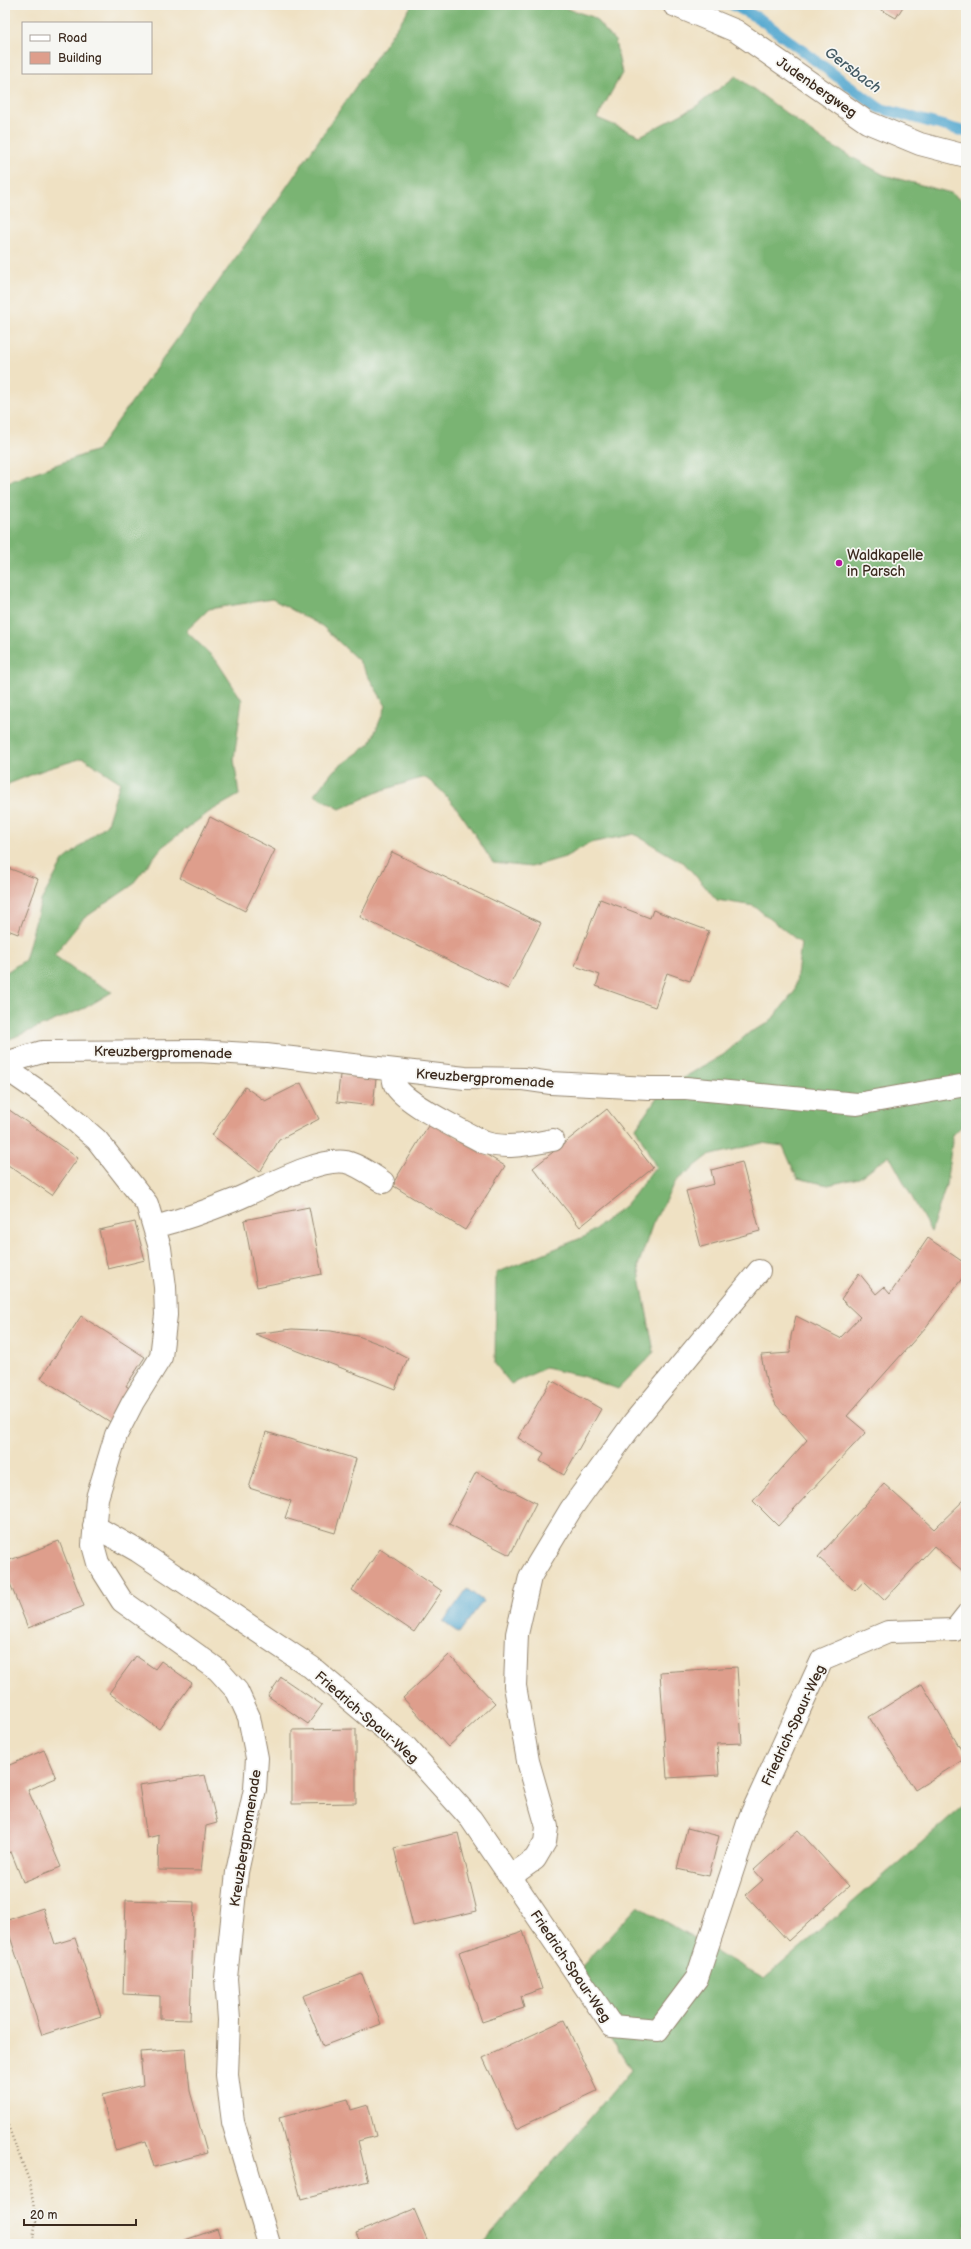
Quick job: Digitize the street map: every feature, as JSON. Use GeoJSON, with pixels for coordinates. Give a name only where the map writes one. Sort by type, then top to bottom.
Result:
{"type":"FeatureCollection","features":[{"type":"Feature","properties":{"kind":"street","name":"Judenbergweg"},"geometry":{"type":"LineString","coordinates":[[674,5],[736,31],[867,122],[920,144],[966,156]]}},
{"type":"Feature","properties":{"kind":"street","name":"Kreuzbergpromenade"},"geometry":{"type":"LineString","coordinates":[[5,1063],[42,1052],[157,1050],[266,1055],[465,1078],[523,1079],[551,1083],[649,1088],[686,1088],[857,1104],[966,1085]]}},
{"type":"Feature","properties":{"kind":"street","name":"Kreuzbergpromenade"},"geometry":{"type":"LineString","coordinates":[[5,1068],[50,1099],[97,1140],[147,1204],[154,1228],[165,1287],[166,1315],[162,1357],[133,1402],[116,1435],[97,1498],[93,1545],[98,1563],[122,1601],[218,1670],[237,1691],[249,1717],[257,1758],[255,1789],[237,1872],[226,1978],[229,2020],[227,2075],[233,2122],[269,2244]]}},
{"type":"Feature","properties":{"kind":"street"},"geometry":{"type":"LineString","coordinates":[[393,1070],[396,1086],[405,1096],[430,1113],[483,1142],[492,1145],[511,1146],[553,1140]]}},
{"type":"Feature","properties":{"kind":"street"},"geometry":{"type":"LineString","coordinates":[[154,1228],[179,1221],[233,1201],[301,1172],[330,1162],[347,1162],[383,1182]]}},
{"type":"Feature","properties":{"kind":"street"},"geometry":{"type":"LineString","coordinates":[[510,1876],[535,1859],[545,1842],[547,1827],[528,1760],[515,1686],[517,1634],[530,1577],[571,1509],[634,1422],[759,1271]]}},
{"type":"Feature","properties":{"kind":"street","name":"Friedrich-Spaur-Weg"},"geometry":{"type":"LineString","coordinates":[[94,1526],[138,1551],[311,1667],[407,1748],[471,1819],[612,2026],[658,2030],[697,1978],[750,1817],[822,1660],[888,1632],[955,1630],[966,1616]]}},
{"type":"Feature","properties":{"kind":"path"},"geometry":{"type":"LineString","coordinates":[[5,2118],[30,2183],[36,2221],[32,2244]]}},
{"type":"Feature","properties":{"kind":"green space"},"geometry":{"type":"Polygon","coordinates":[[[412,5],[555,5],[593,17],[615,41],[622,73],[597,118],[640,136],[695,107],[736,76],[825,142],[884,175],[951,193],[966,204],[966,1122],[953,1135],[946,1185],[931,1232],[889,1155],[859,1178],[828,1185],[797,1178],[783,1146],[762,1143],[708,1156],[676,1181],[653,1223],[638,1266],[654,1352],[618,1389],[582,1376],[545,1368],[511,1384],[495,1364],[496,1273],[586,1236],[626,1205],[656,1167],[636,1128],[662,1090],[723,1055],[750,1032],[769,1023],[795,991],[801,943],[754,906],[717,900],[685,864],[634,834],[590,843],[565,857],[531,867],[493,863],[463,816],[435,785],[424,777],[380,791],[340,809],[314,795],[334,770],[370,744],[386,706],[359,661],[322,626],[272,599],[209,609],[186,631],[216,660],[242,700],[234,759],[239,795],[209,812],[162,847],[131,886],[83,919],[54,955],[74,970],[112,992],[85,1008],[5,1041],[5,973],[25,960],[41,901],[63,861],[107,824],[120,782],[83,758],[46,769],[8,784],[5,793],[5,483],[97,450],[281,195],[412,5]]]}},
{"type":"Feature","properties":{"kind":"green space"},"geometry":{"type":"Polygon","coordinates":[[[966,1804],[966,2244],[483,2244],[631,2070],[572,1977],[638,1906],[764,1979],[966,1804]]]}},
{"type":"Feature","properties":{"kind":"water"},"geometry":{"type":"Polygon","coordinates":[[[467,1589],[483,1601],[459,1633],[443,1622],[467,1589]]]}},
{"type":"Feature","properties":{"kind":"building"},"geometry":{"type":"Polygon","coordinates":[[[873,5],[904,5],[896,18],[873,5]]]}},
{"type":"Feature","properties":{"kind":"building"},"geometry":{"type":"Polygon","coordinates":[[[210,817],[275,850],[245,911],[180,878],[210,817]]]}},
{"type":"Feature","properties":{"kind":"building"},"geometry":{"type":"Polygon","coordinates":[[[392,852],[541,923],[508,989],[360,917],[392,852]]]}},
{"type":"Feature","properties":{"kind":"building"},"geometry":{"type":"Polygon","coordinates":[[[5,867],[38,879],[18,934],[5,929],[5,867]]]}},
{"type":"Feature","properties":{"kind":"building"},"geometry":{"type":"Polygon","coordinates":[[[600,899],[650,918],[653,910],[709,931],[690,981],[667,973],[655,1007],[596,986],[600,975],[575,966],[600,899]]]}},
{"type":"Feature","properties":{"kind":"building"},"geometry":{"type":"Polygon","coordinates":[[[340,1075],[376,1079],[373,1106],[337,1102],[340,1075]]]}},
{"type":"Feature","properties":{"kind":"building"},"geometry":{"type":"Polygon","coordinates":[[[301,1083],[319,1119],[279,1140],[260,1172],[212,1135],[245,1087],[265,1101],[301,1083]]]}},
{"type":"Feature","properties":{"kind":"building"},"geometry":{"type":"Polygon","coordinates":[[[5,1107],[78,1158],[52,1195],[8,1165],[5,1169],[5,1107]]]}},
{"type":"Feature","properties":{"kind":"building"},"geometry":{"type":"Polygon","coordinates":[[[607,1109],[653,1168],[580,1227],[533,1168],[607,1109]]]}},
{"type":"Feature","properties":{"kind":"building"},"geometry":{"type":"Polygon","coordinates":[[[431,1121],[505,1166],[465,1230],[392,1185],[431,1121]]]}},
{"type":"Feature","properties":{"kind":"building"},"geometry":{"type":"Polygon","coordinates":[[[742,1162],[760,1231],[701,1247],[686,1191],[714,1184],[711,1170],[742,1162]]]}},
{"type":"Feature","properties":{"kind":"building"},"geometry":{"type":"Polygon","coordinates":[[[309,1207],[322,1274],[257,1287],[244,1220],[309,1207]]]}},
{"type":"Feature","properties":{"kind":"building"},"geometry":{"type":"Polygon","coordinates":[[[135,1222],[145,1260],[108,1269],[99,1230],[135,1222]]]}},
{"type":"Feature","properties":{"kind":"building"},"geometry":{"type":"Polygon","coordinates":[[[928,1238],[966,1264],[966,1273],[926,1327],[847,1416],[866,1432],[778,1526],[753,1501],[807,1440],[776,1405],[767,1385],[761,1355],[790,1353],[791,1336],[796,1316],[840,1338],[860,1317],[841,1299],[859,1273],[876,1294],[884,1287],[890,1294],[928,1238]]]}},
{"type":"Feature","properties":{"kind":"building"},"geometry":{"type":"Polygon","coordinates":[[[81,1316],[145,1357],[126,1386],[133,1390],[112,1423],[41,1378],[81,1316]]]}},
{"type":"Feature","properties":{"kind":"building"},"geometry":{"type":"Polygon","coordinates":[[[292,1329],[331,1331],[358,1336],[385,1346],[408,1358],[395,1389],[255,1334],[292,1329]]]}},
{"type":"Feature","properties":{"kind":"building"},"geometry":{"type":"Polygon","coordinates":[[[551,1380],[601,1409],[564,1475],[540,1461],[544,1453],[518,1438],[551,1380]]]}},
{"type":"Feature","properties":{"kind":"building"},"geometry":{"type":"Polygon","coordinates":[[[266,1432],[356,1459],[335,1533],[285,1518],[291,1501],[249,1488],[266,1432]]]}},
{"type":"Feature","properties":{"kind":"building"},"geometry":{"type":"Polygon","coordinates":[[[476,1472],[536,1503],[510,1555],[449,1524],[476,1472]]]}},
{"type":"Feature","properties":{"kind":"building"},"geometry":{"type":"Polygon","coordinates":[[[884,1484],[934,1529],[966,1498],[966,1569],[964,1572],[934,1546],[884,1600],[864,1581],[855,1591],[818,1557],[884,1484]]]}},
{"type":"Feature","properties":{"kind":"building"},"geometry":{"type":"Polygon","coordinates":[[[59,1541],[84,1606],[28,1628],[5,1571],[5,1562],[59,1541]]]}},
{"type":"Feature","properties":{"kind":"building"},"geometry":{"type":"Polygon","coordinates":[[[380,1549],[442,1591],[414,1632],[352,1590],[380,1549]]]}},
{"type":"Feature","properties":{"kind":"building"},"geometry":{"type":"Polygon","coordinates":[[[449,1655],[495,1703],[448,1747],[403,1698],[449,1655]]]}},
{"type":"Feature","properties":{"kind":"building"},"geometry":{"type":"Polygon","coordinates":[[[136,1656],[155,1669],[161,1661],[192,1683],[159,1729],[109,1693],[136,1656]]]}},
{"type":"Feature","properties":{"kind":"building"},"geometry":{"type":"Polygon","coordinates":[[[737,1667],[742,1743],[717,1744],[719,1775],[667,1778],[660,1672],[737,1667]]]}},
{"type":"Feature","properties":{"kind":"building"},"geometry":{"type":"Polygon","coordinates":[[[281,1677],[322,1705],[308,1724],[268,1696],[281,1677]]]}},
{"type":"Feature","properties":{"kind":"building"},"geometry":{"type":"Polygon","coordinates":[[[922,1684],[966,1758],[915,1790],[869,1717],[922,1684]]]}},
{"type":"Feature","properties":{"kind":"building"},"geometry":{"type":"Polygon","coordinates":[[[356,1729],[356,1803],[292,1804],[292,1730],[356,1729]]]}},
{"type":"Feature","properties":{"kind":"building"},"geometry":{"type":"Polygon","coordinates":[[[44,1750],[56,1778],[28,1790],[61,1867],[23,1882],[11,1852],[5,1854],[5,1767],[44,1750]]]}},
{"type":"Feature","properties":{"kind":"building"},"geometry":{"type":"Polygon","coordinates":[[[205,1775],[217,1823],[206,1826],[201,1871],[158,1870],[159,1835],[147,1838],[139,1785],[205,1775]]]}},
{"type":"Feature","properties":{"kind":"building"},"geometry":{"type":"Polygon","coordinates":[[[687,1828],[719,1836],[709,1876],[677,1869],[687,1828]]]}},
{"type":"Feature","properties":{"kind":"building"},"geometry":{"type":"Polygon","coordinates":[[[798,1830],[849,1886],[788,1941],[746,1895],[763,1880],[754,1870],[798,1830]]]}},
{"type":"Feature","properties":{"kind":"building"},"geometry":{"type":"Polygon","coordinates":[[[458,1833],[477,1911],[413,1926],[394,1848],[458,1833]]]}},
{"type":"Feature","properties":{"kind":"building"},"geometry":{"type":"Polygon","coordinates":[[[126,1900],[194,1902],[190,2020],[160,2019],[160,1996],[123,1994],[126,1900]]]}},
{"type":"Feature","properties":{"kind":"building"},"geometry":{"type":"Polygon","coordinates":[[[43,1908],[55,1944],[75,1938],[101,2016],[42,2035],[5,1921],[43,1908]]]}},
{"type":"Feature","properties":{"kind":"building"},"geometry":{"type":"Polygon","coordinates":[[[523,1931],[542,1989],[521,1996],[524,2008],[482,2022],[459,1952],[523,1931]]]}},
{"type":"Feature","properties":{"kind":"building"},"geometry":{"type":"Polygon","coordinates":[[[362,1974],[381,2024],[323,2046],[303,1996],[362,1974]]]}},
{"type":"Feature","properties":{"kind":"building"},"geometry":{"type":"Polygon","coordinates":[[[564,2020],[597,2091],[516,2129],[483,2058],[564,2020]]]}},
{"type":"Feature","properties":{"kind":"building"},"geometry":{"type":"Polygon","coordinates":[[[186,2049],[190,2091],[207,2153],[154,2167],[146,2141],[115,2150],[102,2095],[143,2085],[140,2052],[186,2049]]]}},
{"type":"Feature","properties":{"kind":"building"},"geometry":{"type":"Polygon","coordinates":[[[348,2099],[351,2110],[368,2105],[376,2136],[358,2141],[368,2181],[301,2199],[279,2118],[348,2099]]]}},
{"type":"Feature","properties":{"kind":"building"},"geometry":{"type":"Polygon","coordinates":[[[414,2209],[429,2244],[361,2244],[356,2233],[414,2209]]]}},
{"type":"Feature","properties":{"kind":"building"},"geometry":{"type":"Polygon","coordinates":[[[217,2229],[222,2244],[183,2244],[182,2241],[217,2229]]]}},
{"type":"Feature","properties":{"kind":"waterway","name":"Gersbach"},"geometry":{"type":"LineString","coordinates":[[733,5],[760,19],[879,108],[966,132]]}},
{"type":"Feature","properties":{"kind":"place","name":"Waldkapelle in Parsch"},"geometry":{"type":"Point","coordinates":[839,563]}}]}
